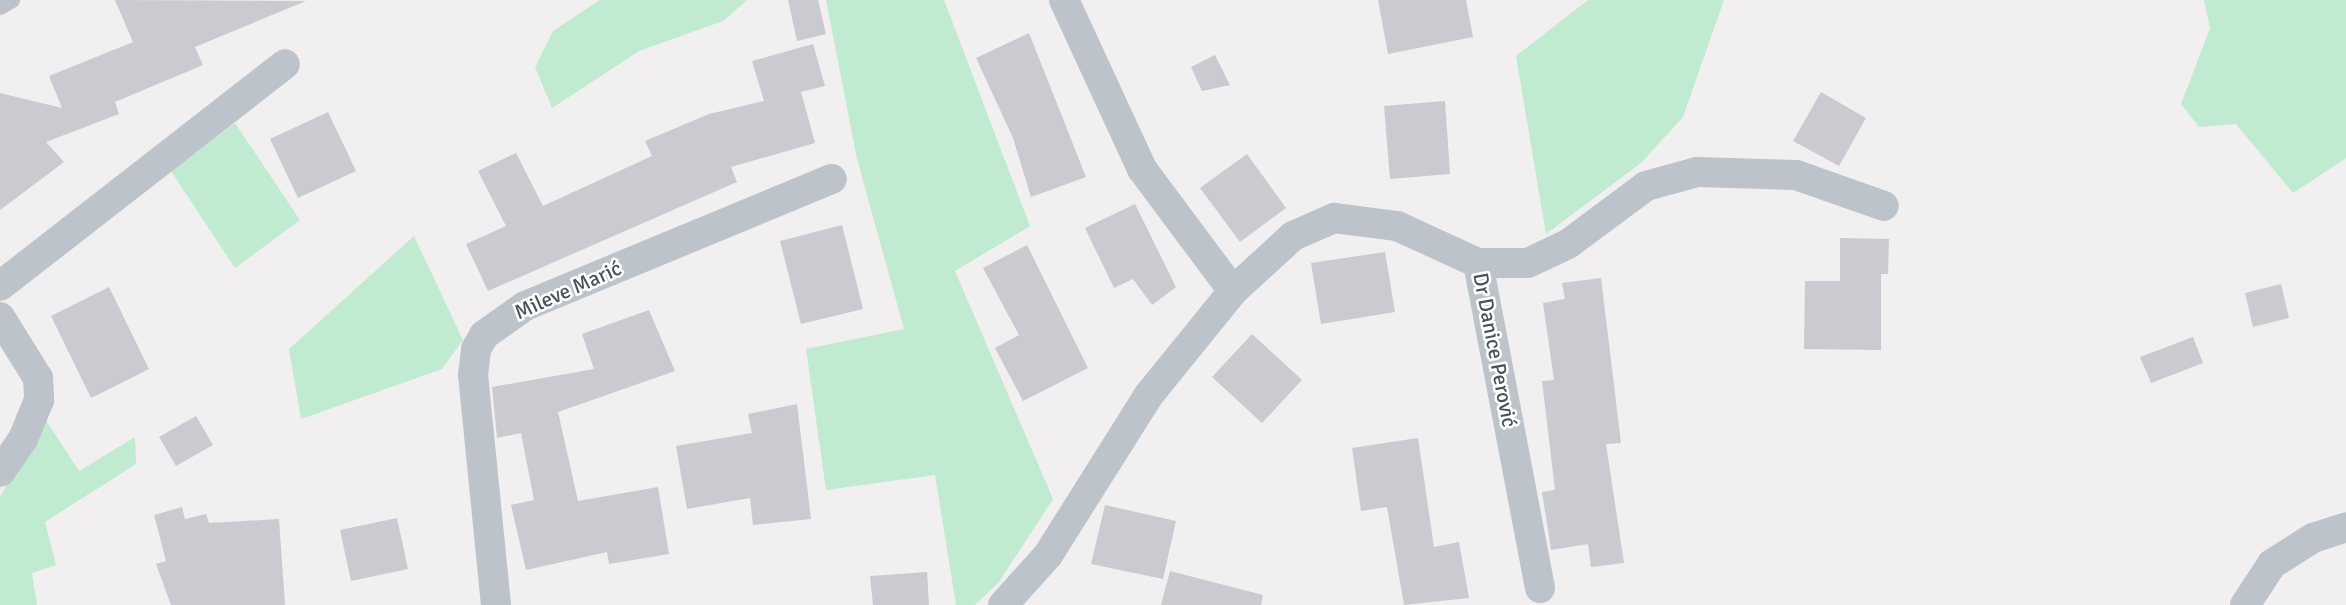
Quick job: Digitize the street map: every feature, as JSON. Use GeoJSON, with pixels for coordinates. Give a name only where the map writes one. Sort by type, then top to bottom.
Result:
{"type":"FeatureCollection","features":[{"type":"Feature","properties":{"kind":"street"},"geometry":{"type":"LineString","coordinates":[[1064,0],[1142,169],[1233,291]]}},
{"type":"Feature","properties":{"kind":"street"},"geometry":{"type":"LineString","coordinates":[[0,286],[285,64]]}},
{"type":"Feature","properties":{"kind":"street"},"geometry":{"type":"LineString","coordinates":[[1478,263],[1528,263],[1569,244],[1646,186],[1697,172],[1796,175],[1884,206]]}},
{"type":"Feature","properties":{"kind":"street","name":"Mileve Marić"},"geometry":{"type":"LineString","coordinates":[[496,605],[473,375],[476,349],[484,335],[525,306],[832,179]]}},
{"type":"Feature","properties":{"kind":"street","name":"Dr Danice Perović"},"geometry":{"type":"LineString","coordinates":[[1003,605],[1048,555],[1147,396],[1233,291],[1293,236],[1334,218],[1397,226],[1478,263],[1540,588]]}},
{"type":"Feature","properties":{"kind":"street"},"geometry":{"type":"LineString","coordinates":[[0,317],[38,378],[39,400],[23,439],[0,472]]}},
{"type":"Feature","properties":{"kind":"street"},"geometry":{"type":"LineString","coordinates":[[2245,605],[2272,564],[2313,538],[2346,527]]}},
{"type":"Feature","properties":{"kind":"lane"},"geometry":{"type":"LineString","coordinates":[[0,7],[12,0]]}},
{"type":"Feature","properties":{"kind":"green space"},"geometry":{"type":"Polygon","coordinates":[[[600,0],[747,0],[723,21],[639,51],[552,108],[535,67],[553,31],[600,0]]]}},
{"type":"Feature","properties":{"kind":"green space"},"geometry":{"type":"Polygon","coordinates":[[[826,0],[944,0],[1030,226],[955,271],[1053,499],[999,582],[975,605],[956,605],[935,475],[826,490],[806,349],[904,329],[857,159],[826,0]]]}},
{"type":"Feature","properties":{"kind":"green space"},"geometry":{"type":"Polygon","coordinates":[[[1588,0],[1724,0],[1683,117],[1641,163],[1546,234],[1516,56],[1588,0]]]}},
{"type":"Feature","properties":{"kind":"green space"},"geometry":{"type":"Polygon","coordinates":[[[2204,0],[2346,0],[2346,158],[2293,193],[2236,124],[2199,127],[2181,104],[2210,28],[2204,0]]]}},
{"type":"Feature","properties":{"kind":"green space"},"geometry":{"type":"Polygon","coordinates":[[[235,123],[300,220],[235,268],[171,171],[235,123]]]}},
{"type":"Feature","properties":{"kind":"green space"},"geometry":{"type":"Polygon","coordinates":[[[414,236],[463,340],[442,369],[301,419],[289,349],[414,236]]]}},
{"type":"Feature","properties":{"kind":"green space"},"geometry":{"type":"Polygon","coordinates":[[[45,419],[79,471],[135,437],[136,464],[45,522],[56,565],[32,573],[37,605],[0,605],[0,497],[45,419]]]}},
{"type":"Feature","properties":{"kind":"building"},"geometry":{"type":"Polygon","coordinates":[[[115,0],[306,1],[195,47],[203,65],[115,102],[119,114],[46,142],[64,162],[0,210],[0,93],[62,108],[49,76],[133,42],[115,0]]]}},
{"type":"Feature","properties":{"kind":"building"},"geometry":{"type":"Polygon","coordinates":[[[788,0],[818,0],[826,34],[797,41],[788,0]]]}},
{"type":"Feature","properties":{"kind":"building"},"geometry":{"type":"Polygon","coordinates":[[[1378,0],[1466,0],[1473,37],[1388,54],[1378,0]]]}},
{"type":"Feature","properties":{"kind":"building"},"geometry":{"type":"Polygon","coordinates":[[[1029,33],[1086,177],[1031,197],[1013,138],[976,58],[1029,33]]]}},
{"type":"Feature","properties":{"kind":"building"},"geometry":{"type":"Polygon","coordinates":[[[813,44],[825,86],[801,92],[815,143],[731,167],[737,182],[488,291],[466,244],[506,226],[478,171],[516,153],[543,206],[652,156],[645,141],[709,114],[764,101],[752,61],[813,44]]]}},
{"type":"Feature","properties":{"kind":"building"},"geometry":{"type":"Polygon","coordinates":[[[1215,55],[1230,85],[1202,91],[1191,67],[1215,55]]]}},
{"type":"Feature","properties":{"kind":"building"},"geometry":{"type":"Polygon","coordinates":[[[1821,92],[1866,118],[1839,166],[1793,141],[1821,92]]]}},
{"type":"Feature","properties":{"kind":"building"},"geometry":{"type":"Polygon","coordinates":[[[1445,101],[1450,174],[1390,179],[1384,106],[1445,101]]]}},
{"type":"Feature","properties":{"kind":"building"},"geometry":{"type":"Polygon","coordinates":[[[328,112],[356,171],[298,198],[270,139],[328,112]]]}},
{"type":"Feature","properties":{"kind":"building"},"geometry":{"type":"Polygon","coordinates":[[[1247,154],[1286,208],[1240,242],[1200,188],[1247,154]]]}},
{"type":"Feature","properties":{"kind":"building"},"geometry":{"type":"Polygon","coordinates":[[[1135,204],[1176,287],[1152,305],[1133,279],[1114,288],[1085,228],[1135,204]]]}},
{"type":"Feature","properties":{"kind":"building"},"geometry":{"type":"Polygon","coordinates":[[[842,225],[863,309],[801,324],[780,241],[842,225]]]}},
{"type":"Feature","properties":{"kind":"building"},"geometry":{"type":"Polygon","coordinates":[[[1840,238],[1889,239],[1888,274],[1881,274],[1881,350],[1804,349],[1805,281],[1840,281],[1840,238]]]}},
{"type":"Feature","properties":{"kind":"building"},"geometry":{"type":"Polygon","coordinates":[[[1027,245],[1088,368],[1023,401],[995,348],[1019,335],[983,268],[1027,245]]]}},
{"type":"Feature","properties":{"kind":"building"},"geometry":{"type":"Polygon","coordinates":[[[1385,252],[1395,312],[1321,324],[1311,263],[1385,252]]]}},
{"type":"Feature","properties":{"kind":"building"},"geometry":{"type":"Polygon","coordinates":[[[1601,278],[1621,443],[1606,444],[1624,563],[1591,567],[1588,544],[1551,550],[1542,492],[1555,490],[1542,381],[1554,380],[1543,303],[1565,299],[1562,283],[1601,278]]]}},
{"type":"Feature","properties":{"kind":"building"},"geometry":{"type":"Polygon","coordinates":[[[2281,284],[2289,318],[2253,327],[2245,293],[2281,284]]]}},
{"type":"Feature","properties":{"kind":"building"},"geometry":{"type":"Polygon","coordinates":[[[109,287],[149,369],[91,398],[51,316],[109,287]]]}},
{"type":"Feature","properties":{"kind":"building"},"geometry":{"type":"Polygon","coordinates":[[[649,310],[675,371],[558,412],[578,501],[658,487],[669,554],[609,564],[607,552],[526,570],[511,505],[534,500],[521,433],[497,438],[492,387],[594,369],[582,334],[649,310]]]}},
{"type":"Feature","properties":{"kind":"building"},"geometry":{"type":"Polygon","coordinates":[[[1252,334],[1302,380],[1262,423],[1212,377],[1252,334]]]}},
{"type":"Feature","properties":{"kind":"building"},"geometry":{"type":"Polygon","coordinates":[[[2193,337],[2203,363],[2151,383],[2140,357],[2193,337]]]}},
{"type":"Feature","properties":{"kind":"building"},"geometry":{"type":"Polygon","coordinates":[[[797,404],[811,519],[753,525],[750,498],[687,509],[676,446],[752,433],[748,414],[797,404]]]}},
{"type":"Feature","properties":{"kind":"building"},"geometry":{"type":"Polygon","coordinates":[[[196,416],[213,445],[176,466],[159,437],[196,416]]]}},
{"type":"Feature","properties":{"kind":"building"},"geometry":{"type":"Polygon","coordinates":[[[1418,438],[1434,547],[1459,542],[1469,598],[1404,605],[1387,507],[1361,511],[1352,448],[1418,438]]]}},
{"type":"Feature","properties":{"kind":"building"},"geometry":{"type":"Polygon","coordinates":[[[1105,505],[1176,521],[1163,579],[1091,564],[1105,505]]]}},
{"type":"Feature","properties":{"kind":"building"},"geometry":{"type":"Polygon","coordinates":[[[182,507],[185,519],[206,514],[209,523],[279,519],[285,605],[171,605],[156,564],[166,561],[154,515],[182,507]]]}},
{"type":"Feature","properties":{"kind":"building"},"geometry":{"type":"Polygon","coordinates":[[[397,518],[408,569],[351,581],[340,530],[397,518]]]}},
{"type":"Feature","properties":{"kind":"building"},"geometry":{"type":"Polygon","coordinates":[[[1170,571],[1263,595],[1261,605],[1161,605],[1170,571]]]}},
{"type":"Feature","properties":{"kind":"building"},"geometry":{"type":"Polygon","coordinates":[[[927,572],[929,605],[873,605],[870,576],[927,572]]]}}]}
